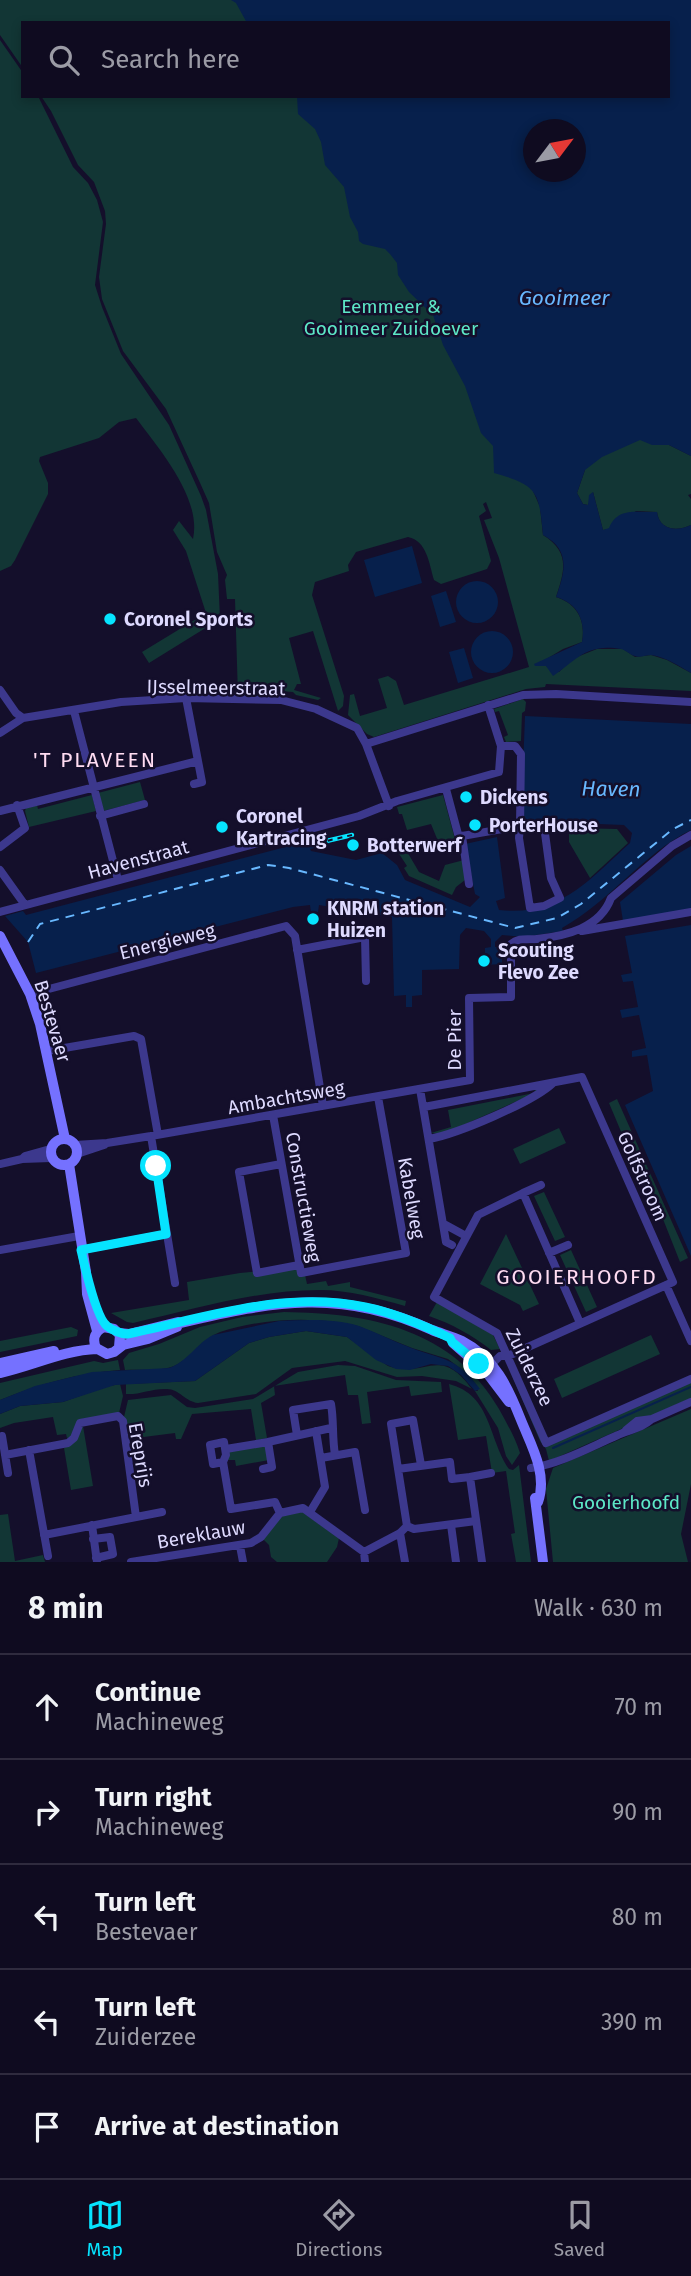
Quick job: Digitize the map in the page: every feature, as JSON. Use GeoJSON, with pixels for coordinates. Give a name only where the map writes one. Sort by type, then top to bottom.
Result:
{"type":"FeatureCollection","features":[{"type":"Feature","properties":{"kind":"street"},"geometry":{"type":"LineString","coordinates":[[0,691],[23,718],[0,733]]}},
{"type":"Feature","properties":{"kind":"street"},"geometry":{"type":"LineString","coordinates":[[366,744],[523,695],[691,702]]}},
{"type":"Feature","properties":{"kind":"street"},"geometry":{"type":"LineString","coordinates":[[186,698],[202,782],[194,784]]}},
{"type":"Feature","properties":{"kind":"street","name":"IJsselmeerstraat"},"geometry":{"type":"LineString","coordinates":[[23,718],[121,702],[186,698],[281,700],[316,709],[357,728],[366,744],[389,806]]}},
{"type":"Feature","properties":{"kind":"street"},"geometry":{"type":"LineString","coordinates":[[462,836],[520,826],[544,826],[551,878],[560,898],[544,906],[530,908],[520,826],[521,754],[515,746],[501,746],[488,705]]}},
{"type":"Feature","properties":{"kind":"street"},"geometry":{"type":"LineString","coordinates":[[74,711],[118,880]]}},
{"type":"Feature","properties":{"kind":"street","name":"Havenstraat"},"geometry":{"type":"LineString","coordinates":[[0,912],[359,817],[397,802],[499,772],[501,746]]}},
{"type":"Feature","properties":{"kind":"street"},"geometry":{"type":"LineString","coordinates":[[0,811],[198,761]]}},
{"type":"Feature","properties":{"kind":"street"},"geometry":{"type":"LineString","coordinates":[[446,789],[458,834],[462,836],[469,884]]}},
{"type":"Feature","properties":{"kind":"street"},"geometry":{"type":"LineString","coordinates":[[100,816],[144,804]]}},
{"type":"Feature","properties":{"kind":"street"},"geometry":{"type":"LineString","coordinates":[[0,847],[25,828],[17,805]]}},
{"type":"Feature","properties":{"kind":"street","name":"De Pier"},"geometry":{"type":"LineString","coordinates":[[579,931],[607,910],[611,898],[662,855],[691,835]]}},
{"type":"Feature","properties":{"kind":"street"},"geometry":{"type":"LineString","coordinates":[[0,870],[25,905]]}},
{"type":"Feature","properties":{"kind":"street","name":"De Pier"},"geometry":{"type":"LineString","coordinates":[[470,1080],[469,998],[511,997],[511,944],[516,939],[537,939],[691,912]]}},
{"type":"Feature","properties":{"kind":"street","name":"Energieweg"},"geometry":{"type":"LineString","coordinates":[[30,994],[286,926],[294,933],[298,950]]}},
{"type":"Feature","properties":{"kind":"street","name":"Bestevaer"},"geometry":{"type":"LineString","coordinates":[[0,936],[30,994],[47,1051],[63,1147]]}},
{"type":"Feature","properties":{"kind":"street"},"geometry":{"type":"LineString","coordinates":[[323,1106],[298,950],[365,937],[366,981]]}},
{"type":"Feature","properties":{"kind":"street","name":"Bestevaer"},"geometry":{"type":"LineString","coordinates":[[0,942],[11,955]]}},
{"type":"Feature","properties":{"kind":"street"},"geometry":{"type":"LineString","coordinates":[[47,1051],[134,1036],[141,1039],[166,1234],[175,1283]]}},
{"type":"Feature","properties":{"kind":"street","name":"Golfstroom"},"geometry":{"type":"LineString","coordinates":[[553,1083],[582,1077],[673,1282],[666,1285],[691,1341]]}},
{"type":"Feature","properties":{"kind":"street","name":"Ambachtsweg"},"geometry":{"type":"LineString","coordinates":[[0,1164],[63,1147],[107,1143],[470,1080]]}},
{"type":"Feature","properties":{"kind":"street"},"geometry":{"type":"LineString","coordinates":[[424,1107],[553,1083]]}},
{"type":"Feature","properties":{"kind":"street"},"geometry":{"type":"LineString","coordinates":[[429,1139],[444,1137],[482,1121],[543,1092],[553,1083]]}},
{"type":"Feature","properties":{"kind":"street"},"geometry":{"type":"LineString","coordinates":[[420,1089],[446,1242],[452,1245]]}},
{"type":"Feature","properties":{"kind":"street","name":"Kabelweg"},"geometry":{"type":"LineString","coordinates":[[354,1263],[406,1253],[378,1097]]}},
{"type":"Feature","properties":{"kind":"street","name":"Constructieweg"},"geometry":{"type":"LineString","coordinates":[[273,1115],[301,1273],[354,1263]]}},
{"type":"Feature","properties":{"kind":"street"},"geometry":{"type":"LineString","coordinates":[[63,1147],[65,1165]]}},
{"type":"Feature","properties":{"kind":"street"},"geometry":{"type":"LineString","coordinates":[[63,1147],[81,1250],[95,1303],[99,1337]]}},
{"type":"Feature","properties":{"kind":"street"},"geometry":{"type":"LineString","coordinates":[[281,1164],[239,1172],[254,1260],[257,1273],[299,1265]]}},
{"type":"Feature","properties":{"kind":"street"},"geometry":{"type":"LineString","coordinates":[[444,1224],[466,1236],[478,1215],[541,1185]]}},
{"type":"Feature","properties":{"kind":"street"},"geometry":{"type":"LineString","coordinates":[[523,1193],[580,1322]]}},
{"type":"Feature","properties":{"kind":"street"},"geometry":{"type":"LineString","coordinates":[[81,1250],[166,1234]]}},
{"type":"Feature","properties":{"kind":"street"},"geometry":{"type":"LineString","coordinates":[[0,1250],[79,1236]]}},
{"type":"Feature","properties":{"kind":"street","name":"Zuiderzee"},"geometry":{"type":"LineString","coordinates":[[466,1236],[434,1297],[498,1334],[546,1443],[691,1379]]}},
{"type":"Feature","properties":{"kind":"street"},"geometry":{"type":"LineString","coordinates":[[549,1253],[568,1245]]}},
{"type":"Feature","properties":{"kind":"street"},"geometry":{"type":"LineString","coordinates":[[492,1368],[506,1363],[508,1356],[666,1285]]}},
{"type":"Feature","properties":{"kind":"street","name":"Zuiderzee"},"geometry":{"type":"LineString","coordinates":[[119,1333],[127,1334],[263,1305],[308,1301],[407,1314],[450,1338],[492,1368],[518,1422],[535,1467],[540,1488],[538,1502],[544,1562]]}},
{"type":"Feature","properties":{"kind":"street","name":"Zuiderzee"},"geometry":{"type":"LineString","coordinates":[[99,1337],[109,1354],[119,1347],[160,1335],[181,1323]]}},
{"type":"Feature","properties":{"kind":"street"},"geometry":{"type":"LineString","coordinates":[[0,1363],[119,1333],[119,1347]]}},
{"type":"Feature","properties":{"kind":"street"},"geometry":{"type":"LineString","coordinates":[[0,1374],[31,1366],[99,1337]]}},
{"type":"Feature","properties":{"kind":"street"},"geometry":{"type":"LineString","coordinates":[[535,1467],[556,1462],[624,1432],[635,1422],[652,1419],[691,1402]]}},
{"type":"Feature","properties":{"kind":"street"},"geometry":{"type":"LineString","coordinates":[[298,1435],[293,1410],[331,1404],[335,1455]]}},
{"type":"Feature","properties":{"kind":"street","name":"Ereprijs"},"geometry":{"type":"LineString","coordinates":[[5,1454],[68,1443],[74,1438],[80,1423],[115,1416],[120,1418],[123,1421],[136,1517]]}},
{"type":"Feature","properties":{"kind":"street"},"geometry":{"type":"LineString","coordinates":[[407,1526],[391,1424],[413,1420],[421,1465]]}},
{"type":"Feature","properties":{"kind":"street"},"geometry":{"type":"LineString","coordinates":[[226,1449],[331,1429]]}},
{"type":"Feature","properties":{"kind":"street"},"geometry":{"type":"LineString","coordinates":[[310,1512],[325,1487],[316,1431]]}},
{"type":"Feature","properties":{"kind":"street"},"geometry":{"type":"LineString","coordinates":[[2,1436],[8,1473]]}},
{"type":"Feature","properties":{"kind":"street"},"geometry":{"type":"LineString","coordinates":[[223,1462],[213,1464],[210,1445],[224,1442],[226,1455],[223,1462],[231,1509],[275,1502],[280,1513],[303,1508],[364,1552],[365,1562]]}},
{"type":"Feature","properties":{"kind":"street"},"geometry":{"type":"LineString","coordinates":[[263,1469],[272,1467],[268,1442]]}},
{"type":"Feature","properties":{"kind":"street"},"geometry":{"type":"LineString","coordinates":[[29,1450],[48,1556]]}},
{"type":"Feature","properties":{"kind":"street"},"geometry":{"type":"LineString","coordinates":[[321,1458],[355,1452],[365,1510]]}},
{"type":"Feature","properties":{"kind":"street"},"geometry":{"type":"LineString","coordinates":[[398,1469],[450,1462],[452,1479],[491,1473]]}},
{"type":"Feature","properties":{"kind":"street"},"geometry":{"type":"LineString","coordinates":[[470,1477],[482,1562]]}},
{"type":"Feature","properties":{"kind":"street","name":"Ereprijs"},"geometry":{"type":"LineString","coordinates":[[44,1535],[162,1512]]}},
{"type":"Feature","properties":{"kind":"street","name":"Bereklauw"},"geometry":{"type":"LineString","coordinates":[[131,1562],[251,1543],[261,1536],[280,1513]]}},
{"type":"Feature","properties":{"kind":"street"},"geometry":{"type":"LineString","coordinates":[[407,1526],[414,1529],[476,1521]]}},
{"type":"Feature","properties":{"kind":"street"},"geometry":{"type":"LineString","coordinates":[[92,1525],[93,1539],[96,1560],[113,1554],[110,1537],[93,1539]]}},
{"type":"Feature","properties":{"kind":"street"},"geometry":{"type":"LineString","coordinates":[[451,1525],[456,1562]]}},
{"type":"Feature","properties":{"kind":"street"},"geometry":{"type":"LineString","coordinates":[[364,1552],[400,1533],[407,1526]]}},
{"type":"Feature","properties":{"kind":"street"},"geometry":{"type":"LineString","coordinates":[[400,1533],[405,1562]]}},
{"type":"Feature","properties":{"kind":"street"},"geometry":{"type":"LineString","coordinates":[[240,1546],[243,1562]]}},
{"type":"Feature","properties":{"kind":"green space","name":"Eemmeer & Gooimeer Zuidoever"},"geometry":{"type":"Polygon","coordinates":[[[0,0],[691,0],[661,445],[669,445],[691,456],[691,494],[688,495],[691,499],[691,525],[670,528],[661,523],[657,512],[636,511],[609,529],[603,530],[593,492],[588,505],[583,504],[577,493],[585,470],[533,491],[540,507],[543,535],[558,548],[563,562],[562,578],[556,597],[575,609],[583,627],[582,642],[563,649],[535,666],[546,666],[559,672],[572,659],[597,649],[623,649],[635,657],[651,655],[667,660],[691,673],[691,691],[546,684],[545,687],[526,689],[374,737],[367,734],[348,715],[350,695],[354,694],[360,716],[387,708],[378,679],[388,676],[396,681],[404,705],[529,667],[499,558],[484,520],[492,518],[486,502],[483,504],[486,511],[479,516],[491,561],[487,569],[441,584],[434,580],[423,548],[408,537],[356,552],[348,565],[349,571],[315,582],[312,595],[344,696],[343,706],[338,711],[313,631],[289,638],[301,684],[297,684],[294,690],[321,698],[318,700],[293,692],[279,691],[275,697],[238,696],[235,599],[227,599],[227,575],[217,552],[209,503],[166,409],[123,351],[102,299],[99,277],[106,224],[105,211],[94,182],[78,165],[42,98],[670,98],[670,21],[21,21],[21,65],[0,35],[0,0]]]}},
{"type":"Feature","properties":{"kind":"green space"},"geometry":{"type":"Polygon","coordinates":[[[0,40],[21,70],[21,98],[39,98],[73,167],[88,183],[97,200],[103,222],[95,285],[121,354],[169,425],[201,496],[218,574],[220,619],[149,663],[142,652],[206,613],[186,551],[173,530],[179,521],[193,539],[191,507],[167,459],[136,418],[119,422],[99,438],[40,457],[39,461],[48,483],[48,494],[15,560],[11,566],[0,571],[0,40]]]}},
{"type":"Feature","properties":{"kind":"green space"},"geometry":{"type":"Polygon","coordinates":[[[523,699],[526,702],[525,711],[522,713],[521,741],[506,742],[504,737],[508,735],[499,711],[495,712],[494,709],[523,699]]]}},
{"type":"Feature","properties":{"kind":"green space"},"geometry":{"type":"Polygon","coordinates":[[[140,782],[145,800],[103,811],[98,793],[140,782]]]}},
{"type":"Feature","properties":{"kind":"green space"},"geometry":{"type":"Polygon","coordinates":[[[92,795],[96,811],[29,827],[26,808],[37,805],[38,809],[92,795]]]}},
{"type":"Feature","properties":{"kind":"green space"},"geometry":{"type":"Polygon","coordinates":[[[443,795],[456,843],[440,846],[431,824],[407,830],[397,807],[443,795]]]}},
{"type":"Feature","properties":{"kind":"green space"},"geometry":{"type":"Polygon","coordinates":[[[569,828],[617,829],[628,843],[590,878],[569,842],[569,828]]]}},
{"type":"Feature","properties":{"kind":"green space"},"geometry":{"type":"Polygon","coordinates":[[[399,838],[419,872],[439,881],[445,865],[464,860],[465,880],[456,887],[452,895],[409,876],[404,868],[407,866],[392,843],[399,838]]]}},
{"type":"Feature","properties":{"kind":"green space"},"geometry":{"type":"Polygon","coordinates":[[[535,1090],[542,1090],[443,1134],[431,1133],[451,1127],[448,1110],[534,1093],[535,1090]]]}},
{"type":"Feature","properties":{"kind":"green space"},"geometry":{"type":"Polygon","coordinates":[[[617,1099],[688,1258],[680,1262],[657,1204],[652,1200],[630,1152],[631,1145],[625,1141],[609,1103],[617,1099]]]}},
{"type":"Feature","properties":{"kind":"green space"},"geometry":{"type":"Polygon","coordinates":[[[559,1128],[566,1143],[520,1164],[513,1149],[559,1128]]]}},
{"type":"Feature","properties":{"kind":"green space"},"geometry":{"type":"Polygon","coordinates":[[[544,1192],[565,1237],[555,1241],[534,1196],[544,1192]]]}},
{"type":"Feature","properties":{"kind":"green space"},"geometry":{"type":"Polygon","coordinates":[[[506,1234],[539,1304],[523,1311],[520,1305],[480,1284],[506,1234]]]}},
{"type":"Feature","properties":{"kind":"green space"},"geometry":{"type":"Polygon","coordinates":[[[571,1250],[597,1307],[586,1312],[560,1255],[571,1250]]]}},
{"type":"Feature","properties":{"kind":"green space"},"geometry":{"type":"Polygon","coordinates":[[[300,1267],[307,1284],[326,1281],[328,1286],[350,1282],[350,1287],[406,1301],[405,1306],[352,1293],[320,1290],[249,1297],[133,1323],[111,1313],[189,1300],[187,1282],[300,1267]]]}},
{"type":"Feature","properties":{"kind":"green space"},"geometry":{"type":"Polygon","coordinates":[[[437,1302],[493,1335],[500,1349],[491,1350],[462,1330],[429,1316],[437,1302]]]}},
{"type":"Feature","properties":{"kind":"green space"},"geometry":{"type":"Polygon","coordinates":[[[284,1312],[347,1316],[378,1322],[433,1343],[458,1360],[480,1382],[499,1409],[520,1453],[512,1465],[506,1456],[498,1428],[475,1391],[478,1391],[470,1376],[448,1359],[358,1326],[289,1320],[237,1327],[214,1335],[173,1367],[125,1370],[123,1360],[129,1353],[200,1327],[242,1317],[284,1312]]]}},
{"type":"Feature","properties":{"kind":"green space"},"geometry":{"type":"Polygon","coordinates":[[[71,1327],[78,1330],[77,1336],[0,1352],[0,1341],[71,1327]]]}},
{"type":"Feature","properties":{"kind":"green space"},"geometry":{"type":"Polygon","coordinates":[[[306,1331],[347,1337],[388,1366],[413,1369],[441,1365],[450,1368],[472,1389],[456,1381],[422,1376],[397,1377],[345,1361],[292,1368],[256,1394],[198,1403],[167,1389],[126,1394],[126,1384],[195,1381],[249,1343],[306,1331]]]}},
{"type":"Feature","properties":{"kind":"green space"},"geometry":{"type":"Polygon","coordinates":[[[651,1335],[660,1354],[562,1398],[554,1379],[651,1335]]]}},
{"type":"Feature","properties":{"kind":"green space"},"geometry":{"type":"Polygon","coordinates":[[[118,1360],[120,1370],[59,1380],[0,1400],[0,1383],[94,1361],[103,1363],[118,1360]]]}},
{"type":"Feature","properties":{"kind":"green space"},"geometry":{"type":"Polygon","coordinates":[[[338,1365],[355,1366],[396,1380],[441,1382],[442,1392],[411,1396],[409,1386],[367,1392],[371,1423],[362,1424],[358,1395],[348,1395],[345,1375],[275,1386],[298,1372],[338,1365]]]}},
{"type":"Feature","properties":{"kind":"green space"},"geometry":{"type":"Polygon","coordinates":[[[511,1373],[548,1445],[691,1381],[691,1398],[549,1461],[511,1373]]]}},
{"type":"Feature","properties":{"kind":"green space"},"geometry":{"type":"Polygon","coordinates":[[[120,1384],[123,1396],[119,1413],[82,1419],[74,1436],[67,1438],[66,1434],[57,1435],[53,1417],[0,1428],[0,1414],[20,1406],[63,1402],[120,1384]]]}},
{"type":"Feature","properties":{"kind":"green space"},"geometry":{"type":"Polygon","coordinates":[[[449,1384],[474,1398],[487,1419],[509,1469],[513,1470],[519,1465],[531,1562],[516,1562],[511,1534],[515,1533],[506,1471],[492,1473],[486,1436],[458,1440],[449,1384]]]}},
{"type":"Feature","properties":{"kind":"green space"},"geometry":{"type":"Polygon","coordinates":[[[274,1386],[275,1395],[261,1403],[267,1438],[256,1440],[251,1409],[192,1414],[181,1439],[176,1439],[175,1433],[128,1439],[124,1417],[128,1400],[171,1395],[187,1407],[195,1408],[253,1399],[274,1386]]]}},
{"type":"Feature","properties":{"kind":"green space","name":"Gooierhoofd"},"geometry":{"type":"Polygon","coordinates":[[[691,1409],[691,1484],[681,1534],[688,1562],[553,1562],[546,1489],[553,1468],[691,1409]]]}},
{"type":"Feature","properties":{"kind":"green space"},"geometry":{"type":"Polygon","coordinates":[[[83,1426],[93,1486],[71,1490],[64,1448],[75,1441],[83,1426]]]}},
{"type":"Feature","properties":{"kind":"green space"},"geometry":{"type":"Polygon","coordinates":[[[266,1446],[269,1460],[236,1466],[235,1460],[228,1460],[228,1451],[266,1446]]]}},
{"type":"Feature","properties":{"kind":"green space"},"geometry":{"type":"Polygon","coordinates":[[[301,1511],[339,1538],[337,1547],[327,1562],[277,1562],[271,1557],[269,1545],[263,1539],[280,1516],[301,1511]]]}},
{"type":"Feature","properties":{"kind":"green space"},"geometry":{"type":"Polygon","coordinates":[[[8,1514],[15,1561],[43,1555],[45,1562],[0,1562],[0,1515],[8,1514]]]}},
{"type":"Feature","properties":{"kind":"water","name":"Gooimeer"},"geometry":{"type":"Polygon","coordinates":[[[231,0],[691,0],[691,456],[669,445],[652,445],[640,440],[602,457],[585,470],[577,493],[583,504],[588,505],[589,495],[593,492],[603,530],[609,528],[618,516],[636,512],[657,512],[661,523],[670,528],[691,525],[691,673],[672,662],[651,655],[637,657],[623,650],[599,648],[583,654],[553,676],[546,666],[534,664],[582,642],[583,634],[581,620],[575,608],[556,597],[562,579],[562,555],[552,541],[543,535],[540,509],[534,492],[520,482],[494,473],[493,446],[481,433],[465,386],[443,345],[433,315],[409,292],[398,275],[397,263],[385,249],[359,241],[358,232],[350,217],[344,187],[325,165],[321,142],[315,129],[298,114],[297,98],[670,98],[670,21],[246,21],[236,3],[231,0]]]}},
{"type":"Feature","properties":{"kind":"water"},"geometry":{"type":"Polygon","coordinates":[[[412,546],[422,583],[375,597],[364,560],[412,546]]]}},
{"type":"Feature","properties":{"kind":"water"},"geometry":{"type":"Polygon","coordinates":[[[477,581],[492,587],[498,602],[492,617],[477,623],[462,617],[456,602],[462,587],[477,581]]]}},
{"type":"Feature","properties":{"kind":"water"},"geometry":{"type":"Polygon","coordinates":[[[446,591],[456,622],[440,627],[431,596],[446,591]]]}},
{"type":"Feature","properties":{"kind":"water"},"geometry":{"type":"Polygon","coordinates":[[[492,631],[507,637],[513,652],[507,667],[492,673],[477,667],[471,652],[477,637],[492,631]]]}},
{"type":"Feature","properties":{"kind":"water"},"geometry":{"type":"Polygon","coordinates":[[[464,648],[473,678],[458,683],[449,652],[464,648]]]}},
{"type":"Feature","properties":{"kind":"water","name":"Haven"},"geometry":{"type":"Polygon","coordinates":[[[525,716],[691,724],[691,830],[658,851],[595,905],[562,928],[563,931],[523,937],[502,935],[495,942],[495,947],[502,947],[502,964],[485,965],[485,948],[491,947],[491,939],[484,931],[466,928],[460,935],[459,969],[422,970],[422,995],[412,996],[412,1007],[406,1007],[406,995],[394,996],[392,917],[319,905],[318,912],[311,912],[310,905],[293,907],[36,973],[28,942],[5,916],[23,911],[26,915],[328,836],[330,844],[310,849],[311,851],[356,860],[382,853],[397,865],[405,880],[470,907],[480,897],[475,894],[465,844],[497,837],[505,898],[496,901],[499,910],[520,911],[556,902],[601,870],[630,843],[632,833],[624,825],[521,821],[525,716]]]}},
{"type":"Feature","properties":{"kind":"water"},"geometry":{"type":"Polygon","coordinates":[[[691,846],[691,909],[623,921],[620,902],[676,855],[691,846]]]}},
{"type":"Feature","properties":{"kind":"water"},"geometry":{"type":"Polygon","coordinates":[[[691,925],[691,1256],[625,1105],[653,1091],[647,1055],[632,1057],[632,1051],[646,1048],[639,1015],[622,1018],[620,1010],[638,1007],[633,981],[623,982],[621,975],[632,973],[625,936],[691,925]]]}},
{"type":"Feature","properties":{"kind":"water"},"geometry":{"type":"Polygon","coordinates":[[[279,1321],[329,1321],[359,1326],[449,1361],[464,1370],[480,1389],[475,1391],[461,1375],[448,1366],[431,1364],[410,1370],[396,1369],[376,1360],[347,1337],[306,1331],[249,1343],[195,1381],[115,1385],[63,1402],[20,1406],[0,1414],[0,1400],[35,1386],[92,1372],[169,1368],[181,1362],[213,1335],[279,1321]]]}},
{"type":"Feature","properties":{"kind":"waterway"},"geometry":{"type":"LineString","coordinates":[[553,1448],[691,1387]]}},
{"type":"Feature","properties":{"kind":"ferry route"},"geometry":{"type":"LineString","coordinates":[[28,942],[40,924],[268,865],[289,868],[515,928],[557,918],[581,904],[673,829],[691,820]]}},
{"type":"Feature","properties":{"kind":"railway"},"geometry":{"type":"LineString","coordinates":[[318,843],[352,835]]}},
{"type":"Feature","properties":{"kind":"place","name":"Coronel Sports"},"geometry":{"type":"Point","coordinates":[110,619]}},
{"type":"Feature","properties":{"kind":"place","name":"Dickens"},"geometry":{"type":"Point","coordinates":[466,797]}},
{"type":"Feature","properties":{"kind":"place","name":"PorterHouse"},"geometry":{"type":"Point","coordinates":[475,825]}},
{"type":"Feature","properties":{"kind":"place","name":"Coronel Kartracing"},"geometry":{"type":"Point","coordinates":[222,827]}},
{"type":"Feature","properties":{"kind":"place","name":"Botterwerf"},"geometry":{"type":"Point","coordinates":[353,845]}},
{"type":"Feature","properties":{"kind":"place","name":"KNRM station Huizen"},"geometry":{"type":"Point","coordinates":[313,919]}},
{"type":"Feature","properties":{"kind":"place","name":"Scouting Flevo Zee"},"geometry":{"type":"Point","coordinates":[484,961]}},
{"type":"Feature","properties":{"kind":"district","name":"'T PLAVEEN"},"geometry":{"type":"Point","coordinates":[95,760]}},
{"type":"Feature","properties":{"kind":"district","name":"GOOIERHOOFD"},"geometry":{"type":"Point","coordinates":[577,1277]}},
{"type":"Feature","properties":{"kind":"route"},"geometry":{"type":"LineString","coordinates":[[156,1166],[166,1234],[81,1250],[95,1303],[107,1327],[127,1334],[272,1304],[308,1301],[341,1303],[379,1310],[421,1324],[450,1338],[479,1364]]}}]}
